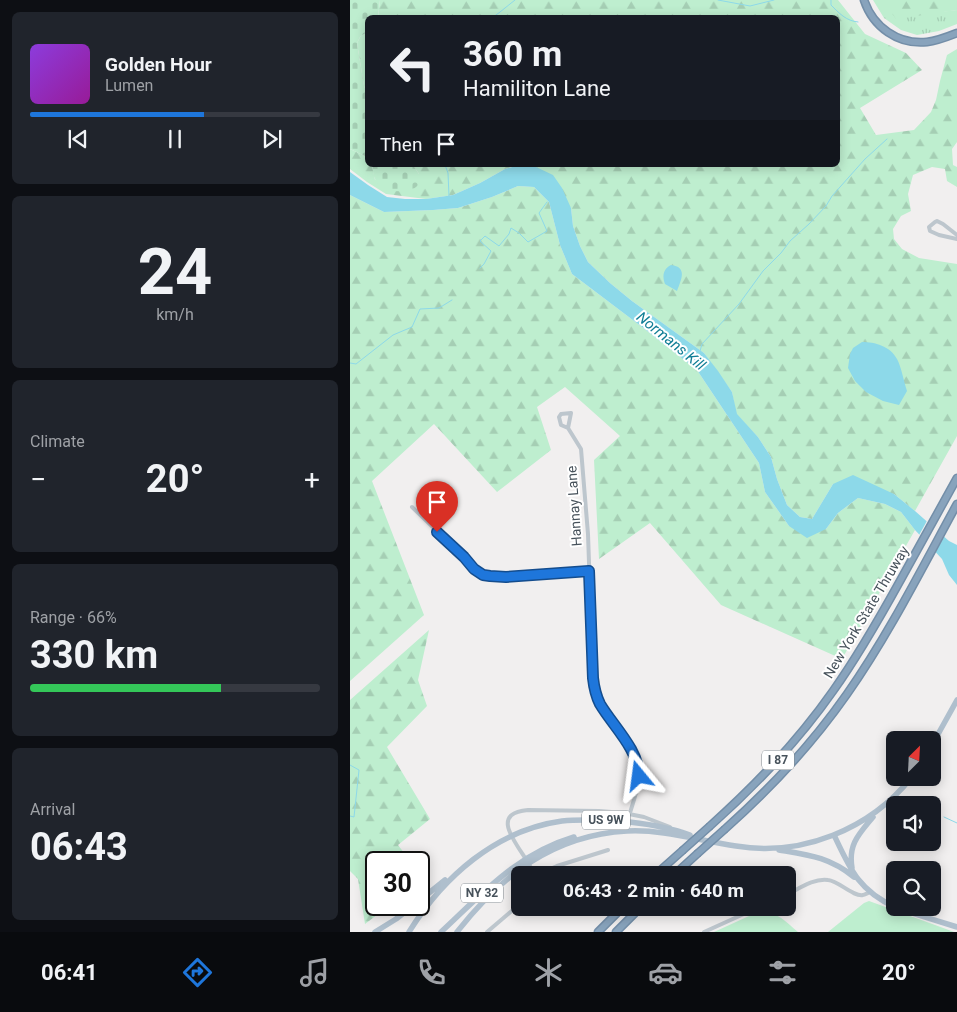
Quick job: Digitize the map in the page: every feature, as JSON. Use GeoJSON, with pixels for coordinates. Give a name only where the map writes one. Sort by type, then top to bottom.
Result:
{"type":"FeatureCollection","features":[{"type":"Feature","properties":{"kind":"highway"},"geometry":{"type":"LineString","coordinates":[[866,0],[870,14],[878,24],[889,33],[901,39],[930,42],[957,31]]}},
{"type":"Feature","properties":{"kind":"highway","name":"New York State Thruway"},"geometry":{"type":"LineString","coordinates":[[665,866],[768,770],[825,703],[866,642],[957,478]]}},
{"type":"Feature","properties":{"kind":"highway","name":"New York State Thruway"},"geometry":{"type":"LineString","coordinates":[[684,866],[778,779],[826,722],[873,655],[957,504]]}},
{"type":"Feature","properties":{"kind":"highway"},"geometry":{"type":"LineString","coordinates":[[598,932],[614,916]]}},
{"type":"Feature","properties":{"kind":"highway"},"geometry":{"type":"LineString","coordinates":[[616,932],[632,916]]}},
{"type":"Feature","properties":{"kind":"main road"},"geometry":{"type":"LineString","coordinates":[[940,731],[957,700]]}},
{"type":"Feature","properties":{"kind":"main road","name":"US 9W"},"geometry":{"type":"LineString","coordinates":[[457,932],[473,912],[528,860],[571,842],[625,831],[654,832],[738,847],[770,848],[802,844],[834,835],[863,820],[881,808],[904,786]]}},
{"type":"Feature","properties":{"kind":"main road"},"geometry":{"type":"LineString","coordinates":[[853,872],[851,854],[854,843],[881,808]]}},
{"type":"Feature","properties":{"kind":"main road","name":"US 9W"},"geometry":{"type":"LineString","coordinates":[[409,932],[434,897],[459,871],[484,852],[525,830],[547,824],[585,820],[631,822],[677,830],[701,839]]}},
{"type":"Feature","properties":{"kind":"main road"},"geometry":{"type":"LineString","coordinates":[[834,835],[859,880],[870,892],[886,903]]}},
{"type":"Feature","properties":{"kind":"main road"},"geometry":{"type":"LineString","coordinates":[[770,848],[809,855],[828,861],[859,880]]}},
{"type":"Feature","properties":{"kind":"main road","name":"NY 32"},"geometry":{"type":"LineString","coordinates":[[441,932],[496,880],[514,866],[528,860]]}},
{"type":"Feature","properties":{"kind":"main road","name":"NY 32"},"geometry":{"type":"LineString","coordinates":[[430,892],[459,871]]}},
{"type":"Feature","properties":{"kind":"main road"},"geometry":{"type":"LineString","coordinates":[[375,932],[400,916]]}},
{"type":"Feature","properties":{"kind":"main road"},"geometry":{"type":"LineString","coordinates":[[921,916],[957,927]]}},
{"type":"Feature","properties":{"kind":"street"},"geometry":{"type":"LineString","coordinates":[[932,223],[943,224],[957,237],[935,234],[930,231],[929,227],[932,223]]}},
{"type":"Feature","properties":{"kind":"street","name":"Hannay Lane"},"geometry":{"type":"LineString","coordinates":[[568,428],[581,449],[588,534],[593,678],[595,688],[600,704],[638,765],[639,776],[630,814]]}},
{"type":"Feature","properties":{"kind":"street"},"geometry":{"type":"LineString","coordinates":[[412,507],[474,569],[483,575],[506,577],[589,571]]}},
{"type":"Feature","properties":{"kind":"street"},"geometry":{"type":"LineString","coordinates":[[531,866],[511,836],[508,827],[508,821],[513,814],[520,811],[599,811],[630,814],[677,830]]}},
{"type":"Feature","properties":{"kind":"street"},"geometry":{"type":"LineString","coordinates":[[557,866],[608,850]]}},
{"type":"Feature","properties":{"kind":"street"},"geometry":{"type":"LineString","coordinates":[[796,890],[810,883],[828,880],[837,882],[858,895],[870,892]]}},
{"type":"Feature","properties":{"kind":"street"},"geometry":{"type":"LineString","coordinates":[[487,932],[511,912]]}},
{"type":"Feature","properties":{"kind":"street"},"geometry":{"type":"LineString","coordinates":[[704,932],[739,916]]}},
{"type":"Feature","properties":{"kind":"green space"},"geometry":{"type":"Polygon","coordinates":[[[350,0],[380,0],[378,15],[365,15],[365,33],[360,37],[357,43],[365,88],[365,156],[350,149],[350,0]]]}},
{"type":"Feature","properties":{"kind":"green space"},"geometry":{"type":"Polygon","coordinates":[[[380,0],[838,0],[865,34],[906,53],[922,70],[860,108],[876,135],[914,130],[931,112],[936,100],[947,55],[957,49],[957,142],[952,149],[953,165],[957,167],[957,187],[947,181],[945,169],[932,167],[913,175],[908,194],[911,211],[901,216],[893,229],[894,239],[902,249],[919,258],[957,264],[957,436],[915,511],[894,494],[833,484],[812,519],[800,517],[787,505],[771,457],[758,437],[736,414],[732,392],[704,353],[632,301],[588,262],[573,226],[571,208],[536,167],[840,167],[840,15],[378,15],[380,0]]]}},
{"type":"Feature","properties":{"kind":"green space"},"geometry":{"type":"Polygon","coordinates":[[[873,0],[888,0],[889,8],[939,12],[957,10],[957,24],[939,31],[917,35],[901,30],[884,18],[873,0]]]}},
{"type":"Feature","properties":{"kind":"green space"},"geometry":{"type":"Polygon","coordinates":[[[888,0],[957,0],[957,10],[896,19],[888,8],[888,0]]]}},
{"type":"Feature","properties":{"kind":"green space"},"geometry":{"type":"Polygon","coordinates":[[[365,33],[365,88],[357,43],[360,37],[365,33]]]}},
{"type":"Feature","properties":{"kind":"green space"},"geometry":{"type":"Polygon","coordinates":[[[350,149],[365,156],[365,167],[372,167],[375,180],[419,174],[414,167],[512,167],[453,195],[426,199],[386,194],[350,169],[350,149]]]}},
{"type":"Feature","properties":{"kind":"green space"},"geometry":{"type":"Polygon","coordinates":[[[372,167],[414,167],[421,182],[415,188],[397,191],[379,185],[372,167]]]}},
{"type":"Feature","properties":{"kind":"green space"},"geometry":{"type":"Polygon","coordinates":[[[518,186],[534,187],[549,202],[560,245],[572,274],[697,370],[759,463],[765,492],[789,526],[826,529],[838,513],[858,498],[885,504],[901,512],[915,530],[842,659],[721,605],[650,523],[599,559],[594,460],[620,436],[565,387],[537,407],[551,450],[497,492],[434,424],[372,481],[424,615],[350,681],[350,195],[384,212],[433,210],[458,208],[518,186]]]}},
{"type":"Feature","properties":{"kind":"green space"},"geometry":{"type":"Polygon","coordinates":[[[429,630],[418,680],[427,706],[387,747],[430,819],[398,845],[403,851],[365,851],[365,916],[376,916],[365,924],[358,879],[350,871],[350,700],[429,630]]]}},
{"type":"Feature","properties":{"kind":"green space"},"geometry":{"type":"Polygon","coordinates":[[[869,901],[886,907],[886,916],[910,916],[954,932],[828,932],[869,901]]]}},
{"type":"Feature","properties":{"kind":"green space"},"geometry":{"type":"Polygon","coordinates":[[[749,916],[778,916],[798,932],[714,932],[749,916]]]}},
{"type":"Feature","properties":{"kind":"water","name":"Normans Kill"},"geometry":{"type":"Polygon","coordinates":[[[512,167],[536,167],[553,175],[562,188],[571,208],[573,226],[588,262],[632,301],[704,353],[732,392],[737,414],[758,437],[771,457],[787,505],[800,517],[812,519],[833,484],[853,475],[894,494],[949,541],[957,545],[957,585],[949,575],[942,559],[901,512],[885,504],[858,498],[838,513],[826,529],[807,538],[789,526],[765,492],[759,463],[697,370],[572,274],[560,245],[549,202],[534,187],[518,186],[458,208],[433,210],[384,212],[350,195],[350,172],[387,197],[426,199],[453,195],[512,167]]]}},
{"type":"Feature","properties":{"kind":"water"},"geometry":{"type":"Polygon","coordinates":[[[671,265],[680,268],[682,275],[677,291],[665,284],[664,281],[665,271],[671,265]]]}},
{"type":"Feature","properties":{"kind":"water"},"geometry":{"type":"Polygon","coordinates":[[[862,342],[882,346],[897,359],[907,391],[899,405],[883,401],[866,392],[855,381],[848,368],[850,354],[853,348],[862,342]]]}},
{"type":"Feature","properties":{"kind":"pier"},"geometry":{"type":"Polygon","coordinates":[[[928,519],[945,535],[934,555],[918,537],[928,519]]]}},
{"type":"Feature","properties":{"kind":"waterway"},"geometry":{"type":"LineString","coordinates":[[496,15],[515,0]]}},
{"type":"Feature","properties":{"kind":"waterway"},"geometry":{"type":"LineString","coordinates":[[718,0],[750,6],[774,0]]}},
{"type":"Feature","properties":{"kind":"waterway"},"geometry":{"type":"LineString","coordinates":[[831,0],[831,5],[840,14],[858,22]]}},
{"type":"Feature","properties":{"kind":"waterway","name":"Normans Kill"},"geometry":{"type":"LineString","coordinates":[[700,351],[702,344],[739,304],[763,271],[826,206],[832,196],[865,159],[887,139]]}},
{"type":"Feature","properties":{"kind":"waterway"},"geometry":{"type":"LineString","coordinates":[[446,167],[448,173],[449,196]]}},
{"type":"Feature","properties":{"kind":"waterway"},"geometry":{"type":"LineString","coordinates":[[480,268],[491,251],[480,241],[485,236],[499,246],[509,234],[511,228],[528,242],[547,231],[539,213],[547,202]]}},
{"type":"Feature","properties":{"kind":"waterway"},"geometry":{"type":"LineString","coordinates":[[350,363],[356,364],[393,335],[412,327],[420,309],[439,308],[452,300]]}},
{"type":"Feature","properties":{"kind":"waterway"},"geometry":{"type":"LineString","coordinates":[[350,765],[359,770],[354,817],[350,816]]}},
{"type":"Feature","properties":{"kind":"waterway"},"geometry":{"type":"LineString","coordinates":[[944,817],[957,823]]}},
{"type":"Feature","properties":{"kind":"route"},"geometry":{"type":"LineString","coordinates":[[437,532],[474,569],[483,575],[506,577],[589,571],[595,688],[600,704],[637,762],[639,776]]}}]}
